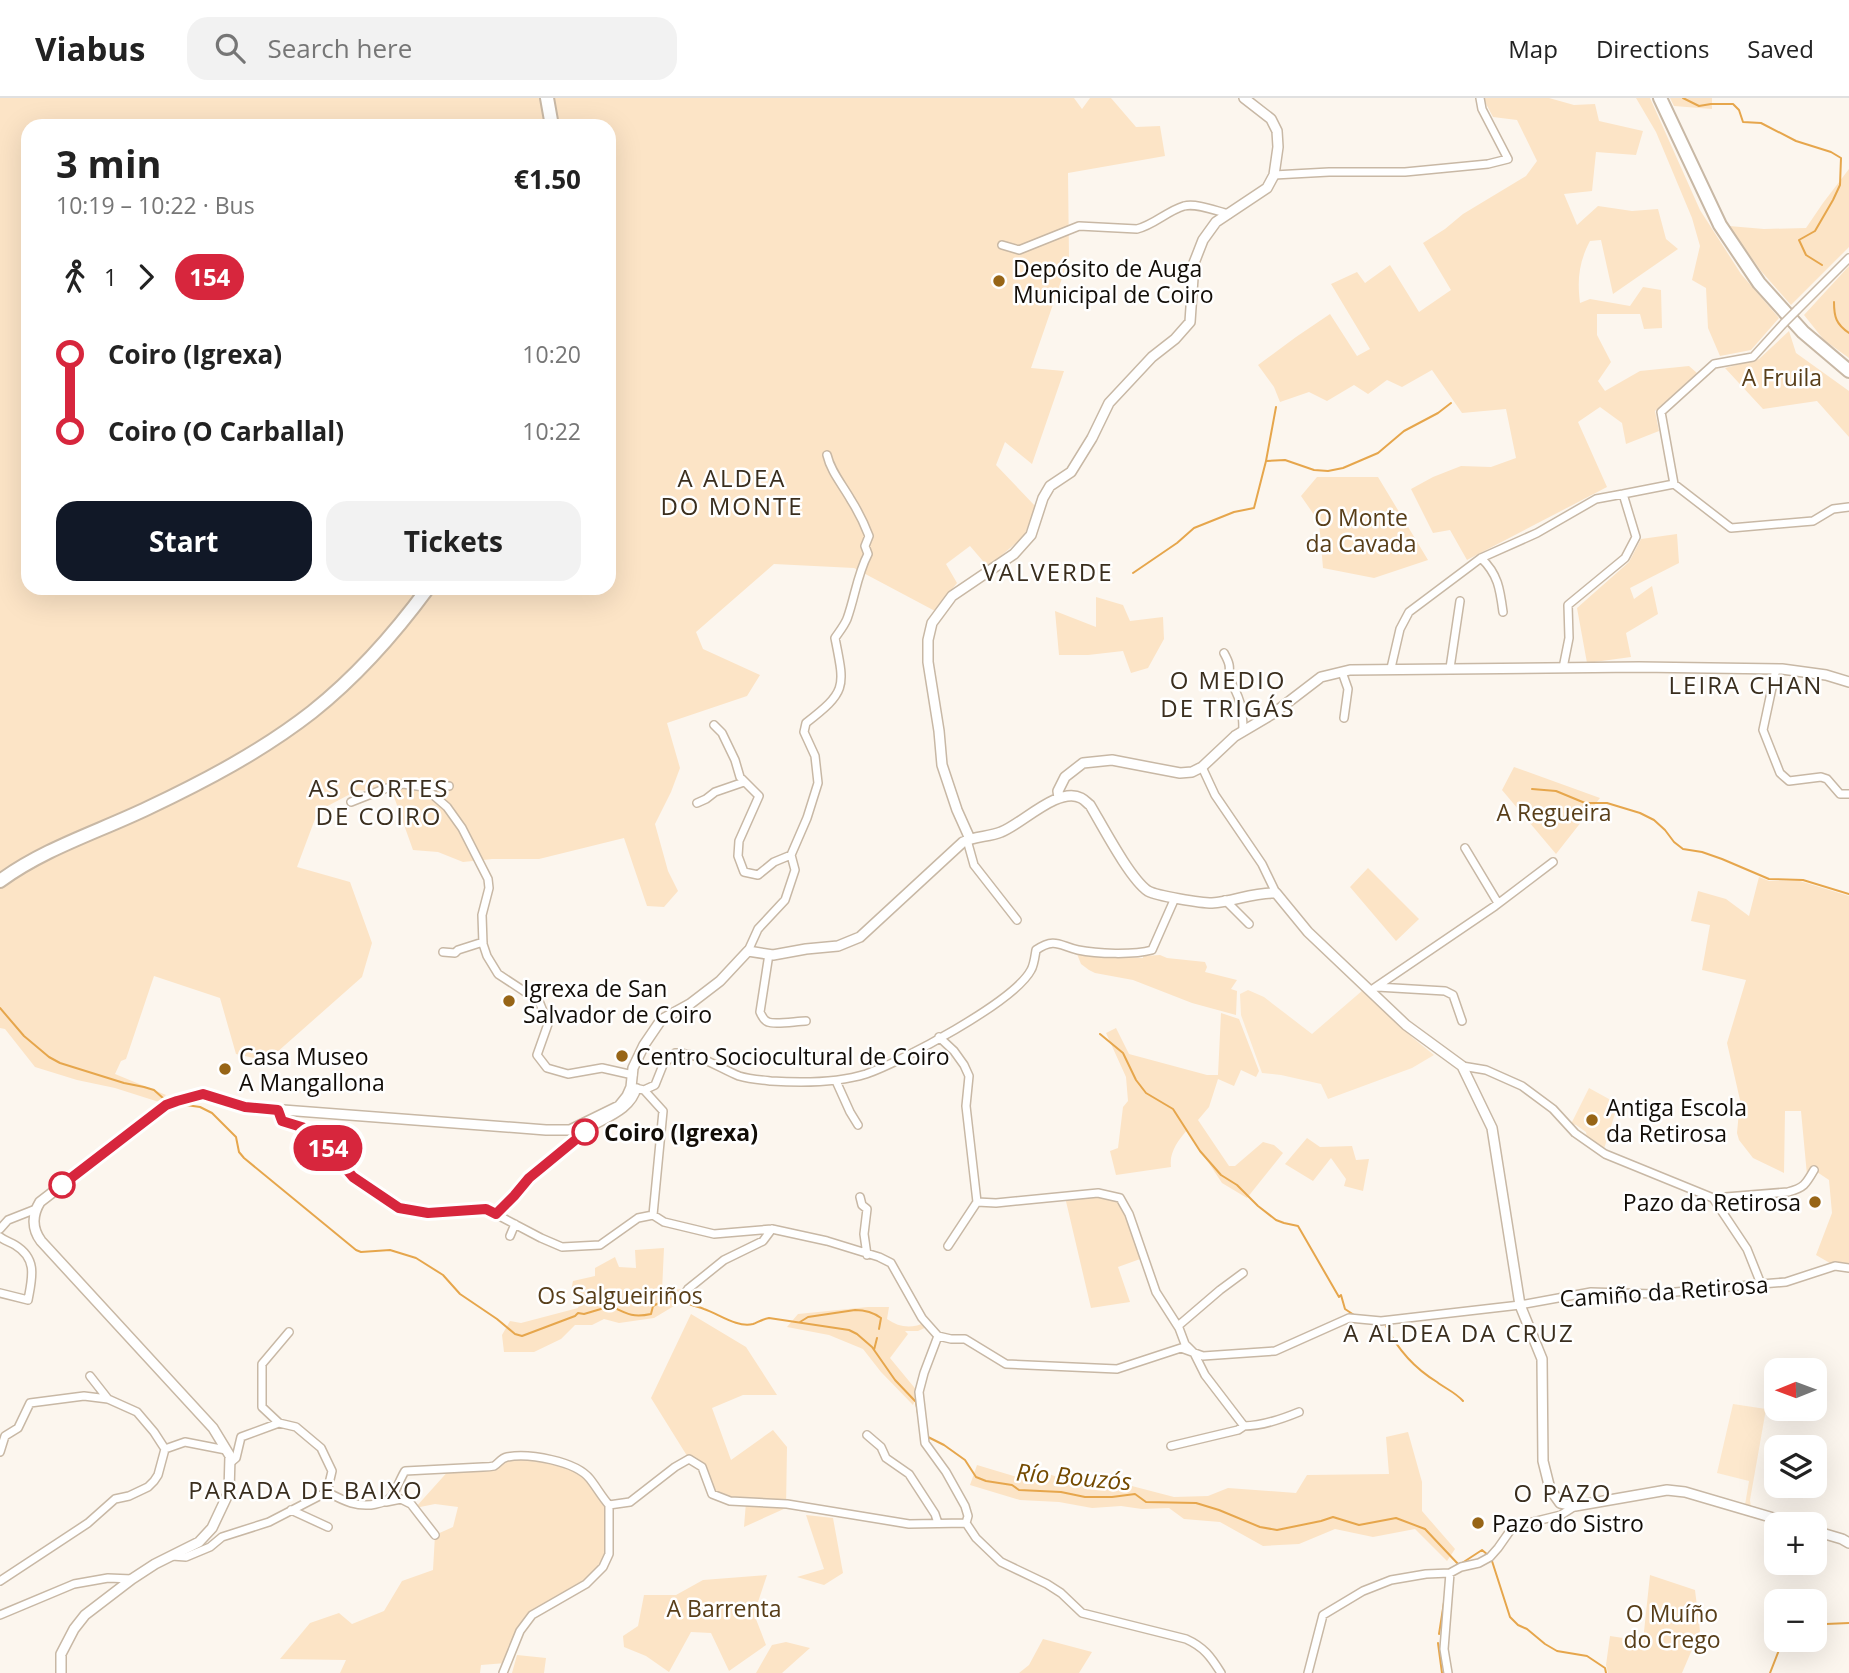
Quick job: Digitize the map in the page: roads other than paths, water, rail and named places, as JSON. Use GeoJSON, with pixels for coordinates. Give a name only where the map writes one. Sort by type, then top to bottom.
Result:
{"type":"FeatureCollection","features":[{"type":"Feature","properties":{"kind":"highway"},"geometry":{"type":"LineString","coordinates":[[547,98],[551,119]]}},
{"type":"Feature","properties":{"kind":"highway"},"geometry":{"type":"LineString","coordinates":[[1660,98],[1720,225],[1759,283],[1803,332],[1849,371]]}},
{"type":"Feature","properties":{"kind":"highway"},"geometry":{"type":"LineString","coordinates":[[0,881],[47,852],[144,810],[250,755],[312,712],[352,676],[410,613],[423,595]]}},
{"type":"Feature","properties":{"kind":"street"},"geometry":{"type":"LineString","coordinates":[[1017,919],[974,865],[969,840],[942,765],[928,662],[928,640],[932,623],[952,596],[1014,554],[1031,535],[1043,498],[1050,486],[1071,471],[1092,438],[1109,403],[1152,357],[1175,339],[1190,322],[1194,262],[1203,240],[1216,222],[1268,188],[1274,175],[1277,131],[1271,119],[1244,98]]}},
{"type":"Feature","properties":{"kind":"street"},"geometry":{"type":"LineString","coordinates":[[1274,175],[1405,172],[1488,164],[1508,159],[1482,109],[1480,98]]}},
{"type":"Feature","properties":{"kind":"street"},"geometry":{"type":"LineString","coordinates":[[1002,245],[1018,250],[1079,226],[1137,229],[1184,206],[1229,214]]}},
{"type":"Feature","properties":{"kind":"street"},"geometry":{"type":"LineString","coordinates":[[1849,258],[1753,357],[1714,364],[1661,412],[1674,484],[1731,528],[1812,521],[1833,509],[1849,508]]}},
{"type":"Feature","properties":{"kind":"street"},"geometry":{"type":"LineString","coordinates":[[653,1215],[663,1111],[638,1089],[633,1068],[644,1045],[662,1020],[690,1004],[720,981],[748,951],[758,929],[785,900],[795,870],[791,855],[818,783],[815,756],[804,732],[806,723],[840,691],[835,638],[846,622],[852,605],[856,584],[868,554],[865,545],[869,536],[852,500],[830,468],[827,454]]}},
{"type":"Feature","properties":{"kind":"street"},"geometry":{"type":"LineString","coordinates":[[1391,668],[1400,629],[1409,612],[1481,558],[1537,533],[1596,499],[1674,484]]}},
{"type":"Feature","properties":{"kind":"street"},"geometry":{"type":"LineString","coordinates":[[1563,668],[1569,638],[1568,605],[1625,558],[1636,537],[1623,494]]}},
{"type":"Feature","properties":{"kind":"street"},"geometry":{"type":"LineString","coordinates":[[1481,558],[1497,579],[1503,612]]}},
{"type":"Feature","properties":{"kind":"street"},"geometry":{"type":"LineString","coordinates":[[1450,668],[1460,601]]}},
{"type":"Feature","properties":{"kind":"street"},"geometry":{"type":"LineString","coordinates":[[1224,653],[1230,669],[1228,677],[1242,706],[1243,731]]}},
{"type":"Feature","properties":{"kind":"street"},"geometry":{"type":"LineString","coordinates":[[1059,798],[1058,791],[1065,778],[1083,764],[1112,760],[1180,773],[1192,772],[1202,767],[1235,736],[1274,713],[1321,677],[1342,672],[1391,668],[1776,669],[1849,682]]}},
{"type":"Feature","properties":{"kind":"street"},"geometry":{"type":"LineString","coordinates":[[1776,669],[1763,730],[1780,772],[1789,781],[1821,777],[1827,779],[1840,794],[1849,794]]}},
{"type":"Feature","properties":{"kind":"street"},"geometry":{"type":"LineString","coordinates":[[1342,672],[1348,689],[1345,718]]}},
{"type":"Feature","properties":{"kind":"street"},"geometry":{"type":"LineString","coordinates":[[713,724],[722,733],[740,777],[759,796],[739,841],[738,856],[744,872],[758,875],[774,862],[791,855]]}},
{"type":"Feature","properties":{"kind":"street"},"geometry":{"type":"LineString","coordinates":[[1202,767],[1215,795],[1262,864],[1276,893],[1308,932],[1373,989],[1406,1025],[1462,1066],[1486,1070],[1522,1086],[1553,1109],[1575,1133],[1605,1154],[1713,1198],[1788,1192],[1805,1186],[1814,1170]]}},
{"type":"Feature","properties":{"kind":"street"},"geometry":{"type":"LineString","coordinates":[[697,803],[715,792],[744,782]]}},
{"type":"Feature","properties":{"kind":"street"},"geometry":{"type":"LineString","coordinates":[[351,802],[403,784],[449,786]]}},
{"type":"Feature","properties":{"kind":"street"},"geometry":{"type":"LineString","coordinates":[[424,787],[447,807],[462,828],[488,879],[489,888],[482,915],[483,942],[487,956],[498,974],[539,1001],[548,1024],[537,1055],[547,1068],[568,1074],[602,1068],[633,1075]]}},
{"type":"Feature","properties":{"kind":"street"},"geometry":{"type":"LineString","coordinates":[[748,951],[773,955],[838,946],[860,937],[969,840],[1002,832],[1059,798],[1069,796],[1080,797],[1090,805],[1131,873],[1148,891],[1212,903],[1263,892],[1276,893]]}},
{"type":"Feature","properties":{"kind":"street"},"geometry":{"type":"LineString","coordinates":[[1465,848],[1498,903]]}},
{"type":"Feature","properties":{"kind":"street"},"geometry":{"type":"LineString","coordinates":[[1373,989],[1553,862]]}},
{"type":"Feature","properties":{"kind":"street"},"geometry":{"type":"LineString","coordinates":[[61,1673],[61,1654],[85,1615],[155,1564],[199,1542],[212,1528],[229,1492],[230,1456],[212,1428],[41,1241],[35,1229],[36,1209],[40,1202],[166,1105],[203,1094],[245,1107],[558,1131],[570,1130],[619,1105],[638,1089],[655,1085],[663,1065],[675,1053],[686,1053],[742,1077],[773,1081],[836,1081],[867,1073],[917,1050],[998,1003],[1018,986],[1032,969],[1036,950],[1045,943],[1062,944],[1093,952],[1136,953],[1152,950],[1175,898]]}},
{"type":"Feature","properties":{"kind":"street"},"geometry":{"type":"LineString","coordinates":[[1225,900],[1249,924]]}},
{"type":"Feature","properties":{"kind":"street"},"geometry":{"type":"LineString","coordinates":[[443,951],[455,953],[483,942]]}},
{"type":"Feature","properties":{"kind":"street"},"geometry":{"type":"LineString","coordinates":[[769,954],[760,1012],[762,1017],[772,1022],[806,1021]]}},
{"type":"Feature","properties":{"kind":"street"},"geometry":{"type":"LineString","coordinates":[[1373,989],[1445,991],[1454,995],[1462,1021]]}},
{"type":"Feature","properties":{"kind":"street"},"geometry":{"type":"LineString","coordinates":[[939,1037],[959,1058],[969,1076],[966,1106],[977,1202],[948,1246]]}},
{"type":"Feature","properties":{"kind":"street"},"geometry":{"type":"LineString","coordinates":[[1462,1066],[1492,1128],[1520,1305],[1542,1359],[1543,1461],[1550,1489],[1560,1503],[1575,1506]]}},
{"type":"Feature","properties":{"kind":"street"},"geometry":{"type":"LineString","coordinates":[[836,1081],[858,1125]]}},
{"type":"Feature","properties":{"kind":"street"},"geometry":{"type":"LineString","coordinates":[[496,1214],[529,1178],[559,1152],[588,1129],[629,1104],[638,1089]]}},
{"type":"Feature","properties":{"kind":"street"},"geometry":{"type":"LineString","coordinates":[[278,1110],[282,1121],[308,1129],[353,1177],[399,1208],[428,1213],[486,1209],[562,1247],[600,1245],[638,1218],[653,1215],[664,1222],[715,1234],[772,1229],[827,1241],[891,1263],[922,1318],[938,1336],[919,1392],[925,1443],[946,1472],[965,1506],[968,1516],[966,1523],[976,1538],[1001,1562],[1048,1584],[1082,1613],[1199,1644],[1221,1673]]}},
{"type":"Feature","properties":{"kind":"street"},"geometry":{"type":"LineString","coordinates":[[977,1202],[996,1203],[1098,1194],[1120,1198],[1129,1214],[1156,1292],[1205,1375],[1244,1426]]}},
{"type":"Feature","properties":{"kind":"street"},"geometry":{"type":"LineString","coordinates":[[860,1197],[862,1205],[867,1209],[864,1234],[867,1255]]}},
{"type":"Feature","properties":{"kind":"street"},"geometry":{"type":"LineString","coordinates":[[1713,1198],[1747,1249],[1761,1284]]}},
{"type":"Feature","properties":{"kind":"street"},"geometry":{"type":"LineString","coordinates":[[0,1229],[8,1220],[36,1209]]}},
{"type":"Feature","properties":{"kind":"street"},"geometry":{"type":"LineString","coordinates":[[510,1236],[515,1224]]}},
{"type":"Feature","properties":{"kind":"street"},"geometry":{"type":"LineString","coordinates":[[683,1299],[688,1289],[724,1260],[763,1241],[772,1229]]}},
{"type":"Feature","properties":{"kind":"street"},"geometry":{"type":"LineString","coordinates":[[0,1237],[21,1249],[31,1262],[32,1275],[28,1300],[0,1293]]}},
{"type":"Feature","properties":{"kind":"street","name":"Camiño da Retirosa"},"geometry":{"type":"LineString","coordinates":[[938,1336],[965,1339],[1006,1364],[1117,1369],[1181,1348],[1203,1356],[1275,1351],[1349,1318],[1381,1321],[1520,1305],[1591,1292],[1654,1294],[1786,1282],[1835,1266],[1849,1268]]}},
{"type":"Feature","properties":{"kind":"street"},"geometry":{"type":"LineString","coordinates":[[1178,1326],[1243,1273]]}},
{"type":"Feature","properties":{"kind":"street"},"geometry":{"type":"LineString","coordinates":[[289,1332],[262,1364],[262,1407],[279,1423],[296,1427],[321,1448],[332,1471],[327,1492]]}},
{"type":"Feature","properties":{"kind":"street"},"geometry":{"type":"LineString","coordinates":[[90,1376],[108,1399]]}},
{"type":"Feature","properties":{"kind":"street"},"geometry":{"type":"LineString","coordinates":[[0,1452],[5,1436],[18,1428],[30,1403],[84,1396],[108,1399],[137,1412],[165,1449],[158,1475],[148,1486],[129,1496],[115,1499],[88,1523],[2,1577]]}},
{"type":"Feature","properties":{"kind":"street"},"geometry":{"type":"LineString","coordinates":[[1171,1446],[1238,1430],[1244,1426],[1276,1421],[1299,1412]]}},
{"type":"Feature","properties":{"kind":"street"},"geometry":{"type":"LineString","coordinates":[[230,1463],[236,1458],[241,1437],[279,1423]]}},
{"type":"Feature","properties":{"kind":"street"},"geometry":{"type":"LineString","coordinates":[[867,1435],[881,1447],[886,1458],[909,1474],[938,1524]]}},
{"type":"Feature","properties":{"kind":"street"},"geometry":{"type":"LineString","coordinates":[[165,1449],[185,1442],[226,1450]]}},
{"type":"Feature","properties":{"kind":"street"},"geometry":{"type":"LineString","coordinates":[[385,1502],[393,1496],[405,1471],[495,1466],[503,1458],[517,1456],[573,1466],[589,1477],[609,1505],[609,1554],[603,1567],[586,1584],[532,1615],[520,1631],[503,1673]]}},
{"type":"Feature","properties":{"kind":"street"},"geometry":{"type":"LineString","coordinates":[[609,1505],[629,1502],[675,1466],[689,1459],[702,1467],[712,1494],[730,1501],[787,1504],[909,1524],[966,1523]]}},
{"type":"Feature","properties":{"kind":"street"},"geometry":{"type":"LineString","coordinates":[[1308,1673],[1323,1615],[1363,1591],[1391,1580],[1450,1573],[1479,1563],[1490,1557],[1516,1526],[1560,1515],[1575,1506],[1667,1490],[1685,1492],[1764,1515]]}},
{"type":"Feature","properties":{"kind":"street"},"geometry":{"type":"LineString","coordinates":[[327,1492],[354,1505],[368,1506],[401,1499],[411,1504],[435,1535]]}},
{"type":"Feature","properties":{"kind":"street"},"geometry":{"type":"LineString","coordinates":[[172,1556],[187,1557],[210,1547],[222,1537],[269,1521],[327,1492]]}},
{"type":"Feature","properties":{"kind":"street"},"geometry":{"type":"LineString","coordinates":[[291,1510],[328,1527]]}},
{"type":"Feature","properties":{"kind":"street"},"geometry":{"type":"LineString","coordinates":[[1827,1535],[1849,1544]]}},
{"type":"Feature","properties":{"kind":"street"},"geometry":{"type":"LineString","coordinates":[[1448,1673],[1444,1649],[1450,1573]]}},
{"type":"Feature","properties":{"kind":"street"},"geometry":{"type":"LineString","coordinates":[[0,1615],[74,1584],[108,1578],[132,1579]]}},
{"type":"Feature","properties":{"kind":"waterway"},"geometry":{"type":"LineString","coordinates":[[1683,98],[1699,106],[1733,104],[1739,110],[1743,122],[1761,123],[1796,141],[1841,158],[1840,185],[1833,200],[1815,231],[1799,240],[1806,255],[1822,265]]}},
{"type":"Feature","properties":{"kind":"waterway"},"geometry":{"type":"LineString","coordinates":[[1834,302],[1837,320],[1849,333]]}},
{"type":"Feature","properties":{"kind":"waterway"},"geometry":{"type":"LineString","coordinates":[[1133,573],[1194,528],[1234,512],[1254,508],[1266,461],[1285,460],[1314,470],[1343,468],[1378,453],[1404,431],[1451,403]]}},
{"type":"Feature","properties":{"kind":"waterway"},"geometry":{"type":"LineString","coordinates":[[1266,461],[1276,407]]}},
{"type":"Feature","properties":{"kind":"waterway"},"geometry":{"type":"LineString","coordinates":[[1532,789],[1556,791],[1585,803],[1607,803],[1640,813],[1654,820],[1683,849],[1702,852],[1769,879],[1803,880],[1849,894]]}},
{"type":"Feature","properties":{"kind":"waterway","name":"Río Bouzós"},"geometry":{"type":"LineString","coordinates":[[0,1008],[24,1036],[49,1057],[60,1063],[154,1090],[164,1099]]}},
{"type":"Feature","properties":{"kind":"waterway"},"geometry":{"type":"LineString","coordinates":[[1100,1034],[1123,1053],[1136,1080],[1146,1093],[1173,1109],[1200,1151],[1221,1175],[1237,1185],[1276,1220],[1298,1226],[1339,1297],[1341,1295],[1345,1309],[1354,1315]]}},
{"type":"Feature","properties":{"kind":"waterway","name":"Río Bouzós"},"geometry":{"type":"LineString","coordinates":[[186,1105],[200,1107],[212,1113],[236,1137],[239,1152],[244,1158],[356,1250],[390,1250],[416,1258],[443,1275],[460,1294],[515,1334],[522,1336],[578,1313],[584,1314],[611,1306],[639,1316],[651,1314],[653,1306],[667,1299],[679,1298]]}},
{"type":"Feature","properties":{"kind":"waterway","name":"Río Bouzós"},"geometry":{"type":"LineString","coordinates":[[684,1301],[741,1324],[753,1324],[769,1318],[849,1330],[857,1334],[872,1347],[895,1380],[916,1402],[919,1419]]}},
{"type":"Feature","properties":{"kind":"waterway"},"geometry":{"type":"LineString","coordinates":[[800,1322],[808,1317],[862,1310],[881,1318],[879,1329]]}},
{"type":"Feature","properties":{"kind":"waterway"},"geometry":{"type":"LineString","coordinates":[[1386,1326],[1401,1351],[1414,1364],[1463,1401]]}},
{"type":"Feature","properties":{"kind":"waterway"},"geometry":{"type":"LineString","coordinates":[[874,1350],[877,1338]]}},
{"type":"Feature","properties":{"kind":"waterway","name":"Río Bouzós"},"geometry":{"type":"LineString","coordinates":[[928,1437],[965,1460],[976,1477],[1012,1485],[1019,1490],[1061,1492],[1085,1497],[1135,1494],[1146,1502],[1196,1503],[1260,1527],[1277,1530],[1333,1517],[1359,1525],[1396,1518],[1425,1529],[1459,1565],[1482,1550],[1488,1555]]}},
{"type":"Feature","properties":{"kind":"waterway"},"geometry":{"type":"LineString","coordinates":[[1492,1561],[1510,1617],[1518,1625],[1557,1651],[1587,1656],[1605,1668],[1606,1673]]}},
{"type":"Feature","properties":{"kind":"waterway","name":"Río Bouzós"},"geometry":{"type":"LineString","coordinates":[[1439,1634],[1445,1596]]}},
{"type":"Feature","properties":{"kind":"waterway","name":"Río Bouzós"},"geometry":{"type":"LineString","coordinates":[[1827,1624],[1849,1623]]}},
{"type":"Feature","properties":{"kind":"waterway","name":"Río Bouzós"},"geometry":{"type":"LineString","coordinates":[[1438,1643],[1442,1673]]}},
{"type":"Feature","properties":{"kind":"waterway","name":"Río Bouzós"},"geometry":{"type":"LineString","coordinates":[[1770,1673],[1778,1652]]}},
{"type":"Feature","properties":{"kind":"place","name":"Depósito de Auga Municipal de Coiro"},"geometry":{"type":"Point","coordinates":[999,281]}},
{"type":"Feature","properties":{"kind":"place","name":"Igrexa de San Salvador de Coiro"},"geometry":{"type":"Point","coordinates":[509,1001]}},
{"type":"Feature","properties":{"kind":"place","name":"Centro Sociocultural de Coiro"},"geometry":{"type":"Point","coordinates":[622,1056]}},
{"type":"Feature","properties":{"kind":"place","name":"Casa Museo A Mangallona"},"geometry":{"type":"Point","coordinates":[225,1069]}},
{"type":"Feature","properties":{"kind":"place","name":"Antiga Escola da Retirosa"},"geometry":{"type":"Point","coordinates":[1592,1120]}},
{"type":"Feature","properties":{"kind":"place","name":"Coiro (Igrexa)"},"geometry":{"type":"Point","coordinates":[585,1132]}},
{"type":"Feature","properties":{"kind":"place","name":"Pazo da Retirosa"},"geometry":{"type":"Point","coordinates":[1815,1202]}},
{"type":"Feature","properties":{"kind":"place","name":"Pazo do Sistro"},"geometry":{"type":"Point","coordinates":[1478,1523]}},
{"type":"Feature","properties":{"kind":"district","name":"A ALDEA DO MONTE"},"geometry":{"type":"Point","coordinates":[732,491]}},
{"type":"Feature","properties":{"kind":"district","name":"VALVERDE"},"geometry":{"type":"Point","coordinates":[1048,571]}},
{"type":"Feature","properties":{"kind":"district","name":"LEIRA CHAN"},"geometry":{"type":"Point","coordinates":[1746,684]}},
{"type":"Feature","properties":{"kind":"district","name":"O MEDIO DE TRIGÁS"},"geometry":{"type":"Point","coordinates":[1228,693]}},
{"type":"Feature","properties":{"kind":"district","name":"AS CORTES DE COIRO"},"geometry":{"type":"Point","coordinates":[379,801]}},
{"type":"Feature","properties":{"kind":"district","name":"A ALDEA DA CRUZ"},"geometry":{"type":"Point","coordinates":[1459,1332]}},
{"type":"Feature","properties":{"kind":"district","name":"PARADA DE BAIXO"},"geometry":{"type":"Point","coordinates":[306,1489]}},
{"type":"Feature","properties":{"kind":"district","name":"O PAZO"},"geometry":{"type":"Point","coordinates":[1563,1492]}},
{"type":"Feature","properties":{"kind":"park label","name":"A Fruila"},"geometry":{"type":"Point","coordinates":[1782,377]}},
{"type":"Feature","properties":{"kind":"park label","name":"O Monte da Cavada"},"geometry":{"type":"Point","coordinates":[1361,530]}},
{"type":"Feature","properties":{"kind":"park label","name":"A Regueira"},"geometry":{"type":"Point","coordinates":[1554,812]}},
{"type":"Feature","properties":{"kind":"park label","name":"Os Salgueiriños"},"geometry":{"type":"Point","coordinates":[620,1295]}},
{"type":"Feature","properties":{"kind":"park label","name":"A Barrenta"},"geometry":{"type":"Point","coordinates":[724,1608]}},
{"type":"Feature","properties":{"kind":"park label","name":"O Muíño do Crego"},"geometry":{"type":"Point","coordinates":[1672,1626]}}]}
